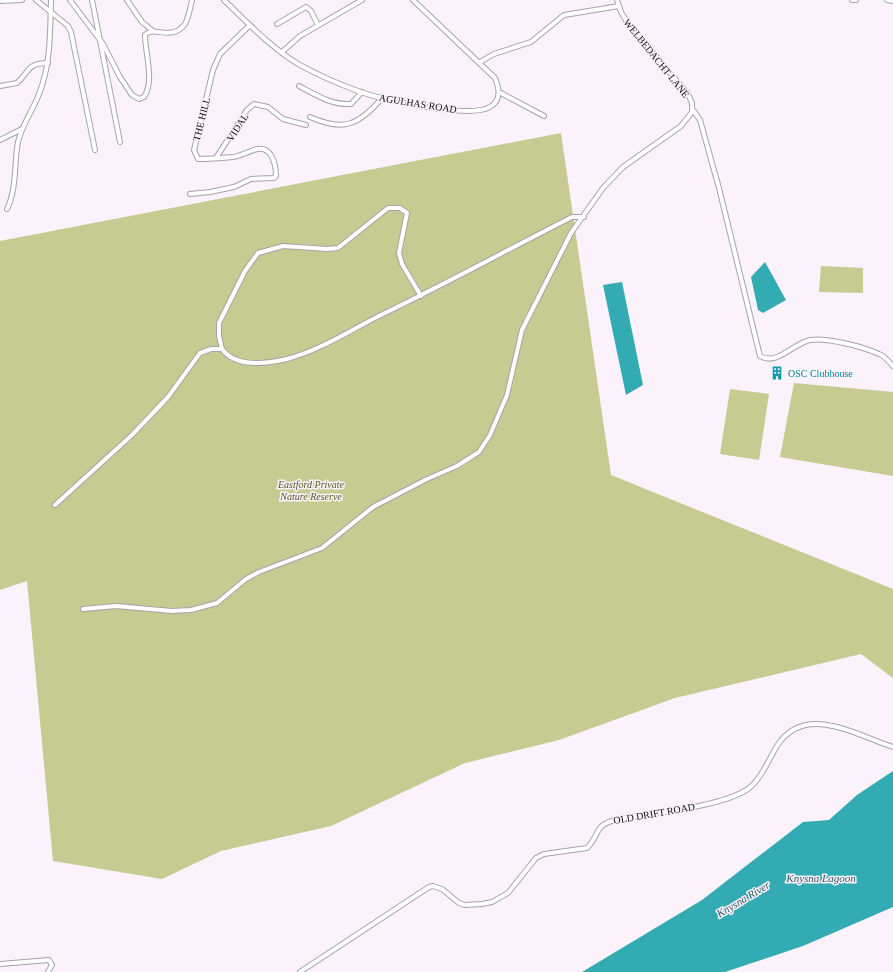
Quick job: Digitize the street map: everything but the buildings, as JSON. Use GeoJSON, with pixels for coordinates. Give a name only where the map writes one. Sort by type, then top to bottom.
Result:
{"type":"FeatureCollection","features":[{"type":"Feature","properties":{"kind":"street"},"geometry":{"type":"LineString","coordinates":[[0,1],[22,0]]}},
{"type":"Feature","properties":{"kind":"street"},"geometry":{"type":"LineString","coordinates":[[36,0],[68,26],[71,32],[84,102],[95,150]]}},
{"type":"Feature","properties":{"kind":"street"},"geometry":{"type":"LineString","coordinates":[[7,208],[22,129],[39,95],[46,74],[48,63],[51,0]]}},
{"type":"Feature","properties":{"kind":"street"},"geometry":{"type":"LineString","coordinates":[[70,0],[99,37],[132,95],[139,99],[144,97],[148,86],[146,33],[153,32],[166,34],[180,29],[187,19],[192,0]]}},
{"type":"Feature","properties":{"kind":"street"},"geometry":{"type":"LineString","coordinates":[[92,0],[120,142]]}},
{"type":"Feature","properties":{"kind":"street"},"geometry":{"type":"LineString","coordinates":[[127,0],[142,22],[153,32]]}},
{"type":"Feature","properties":{"kind":"street","name":"AGULHAS ROAD"},"geometry":{"type":"LineString","coordinates":[[224,0],[250,25],[299,64],[362,92],[382,98],[448,110],[477,111],[489,108],[494,103],[499,92]]}},
{"type":"Feature","properties":{"kind":"street"},"geometry":{"type":"LineString","coordinates":[[282,52],[300,36],[362,0]]}},
{"type":"Feature","properties":{"kind":"street"},"geometry":{"type":"LineString","coordinates":[[413,0],[480,62],[495,78],[499,92],[544,116]]}},
{"type":"Feature","properties":{"kind":"street","name":"WELBEDACHT LANE"},"geometry":{"type":"LineString","coordinates":[[83,609],[116,606],[172,611],[191,610],[217,603],[246,579],[259,572],[322,548],[373,507],[427,479],[457,466],[479,452],[490,435],[507,395],[522,330],[571,233],[584,217],[603,188],[623,167],[681,126],[690,117],[692,110],[690,99],[685,90],[627,22],[617,0]]}},
{"type":"Feature","properties":{"kind":"street"},"geometry":{"type":"LineString","coordinates":[[887,0],[893,1]]}},
{"type":"Feature","properties":{"kind":"street"},"geometry":{"type":"LineString","coordinates":[[480,62],[494,54],[531,42],[564,15],[619,6]]}},
{"type":"Feature","properties":{"kind":"street"},"geometry":{"type":"LineString","coordinates":[[277,24],[306,7],[311,11],[318,25]]}},
{"type":"Feature","properties":{"kind":"street","name":"THE HILL"},"geometry":{"type":"LineString","coordinates":[[190,194],[234,187],[251,179],[274,178],[276,176],[276,166],[271,154],[259,149],[234,157],[198,159],[194,150],[214,70],[220,54],[250,25]]}},
{"type":"Feature","properties":{"kind":"street"},"geometry":{"type":"LineString","coordinates":[[0,86],[17,83],[37,62],[48,63]]}},
{"type":"Feature","properties":{"kind":"street"},"geometry":{"type":"LineString","coordinates":[[299,86],[321,98],[342,104],[351,104],[362,92]]}},
{"type":"Feature","properties":{"kind":"street"},"geometry":{"type":"LineString","coordinates":[[310,117],[322,122],[348,124],[356,122],[370,113],[382,98]]}},
{"type":"Feature","properties":{"kind":"street","name":"VIDAL"},"geometry":{"type":"LineString","coordinates":[[216,158],[247,110],[254,104],[268,107],[283,119],[306,126]]}},
{"type":"Feature","properties":{"kind":"street"},"geometry":{"type":"LineString","coordinates":[[692,110],[700,120],[719,188],[760,356],[768,360],[775,359],[804,342],[820,339],[880,354],[893,366]]}},
{"type":"Feature","properties":{"kind":"street"},"geometry":{"type":"LineString","coordinates":[[0,140],[22,129]]}},
{"type":"Feature","properties":{"kind":"street"},"geometry":{"type":"LineString","coordinates":[[421,296],[402,264],[399,253],[407,213],[400,208],[388,208],[338,248],[327,249],[282,246],[258,253],[245,271],[228,302],[219,323],[218,336],[222,350],[229,357],[237,361],[261,363],[287,359],[324,344],[421,296],[572,217],[584,217]]}},
{"type":"Feature","properties":{"kind":"street"},"geometry":{"type":"LineString","coordinates":[[56,505],[132,435],[168,397],[200,353],[211,349],[222,350]]}},
{"type":"Feature","properties":{"kind":"street","name":"OLD DRIFT ROAD"},"geometry":{"type":"LineString","coordinates":[[300,972],[429,887],[433,886],[442,889],[459,903],[465,905],[492,902],[508,893],[536,858],[544,854],[587,848],[600,826],[604,823],[619,818],[725,800],[747,790],[754,784],[778,744],[794,730],[812,725],[836,726],[860,733],[893,747]]}},
{"type":"Feature","properties":{"kind":"street"},"geometry":{"type":"LineString","coordinates":[[0,964],[49,960],[52,965],[48,972]]}},
{"type":"Feature","properties":{"kind":"green space","name":"Eastford Private Nature Reserve"},"geometry":{"type":"Polygon","coordinates":[[[561,133],[611,475],[893,589],[893,678],[861,654],[675,698],[559,740],[465,763],[331,826],[221,851],[162,879],[53,861],[27,581],[0,590],[0,241],[561,133]]]}},
{"type":"Feature","properties":{"kind":"green space"},"geometry":{"type":"Polygon","coordinates":[[[821,266],[863,268],[863,293],[819,292],[821,266]]]}},
{"type":"Feature","properties":{"kind":"green space"},"geometry":{"type":"Polygon","coordinates":[[[794,383],[893,392],[893,476],[780,457],[794,383]]]}},
{"type":"Feature","properties":{"kind":"green space"},"geometry":{"type":"Polygon","coordinates":[[[730,389],[769,394],[759,460],[720,454],[730,389]]]}},
{"type":"Feature","properties":{"kind":"water"},"geometry":{"type":"Polygon","coordinates":[[[765,262],[786,300],[763,313],[758,310],[751,277],[765,262]]]}},
{"type":"Feature","properties":{"kind":"water"},"geometry":{"type":"Polygon","coordinates":[[[622,282],[643,385],[626,395],[603,285],[622,282]]]}},
{"type":"Feature","properties":{"kind":"water","name":"Knysna Lagoon"},"geometry":{"type":"Polygon","coordinates":[[[893,771],[893,907],[803,946],[725,972],[582,972],[702,900],[803,822],[829,820],[857,795],[893,771]]]}},
{"type":"Feature","properties":{"kind":"place","name":"OSC Clubhouse"},"geometry":{"type":"Point","coordinates":[777,373]}},
{"type":"Feature","properties":{"kind":"water label","name":"Knysna River"},"geometry":{"type":"Point","coordinates":[743,899]}}]}
